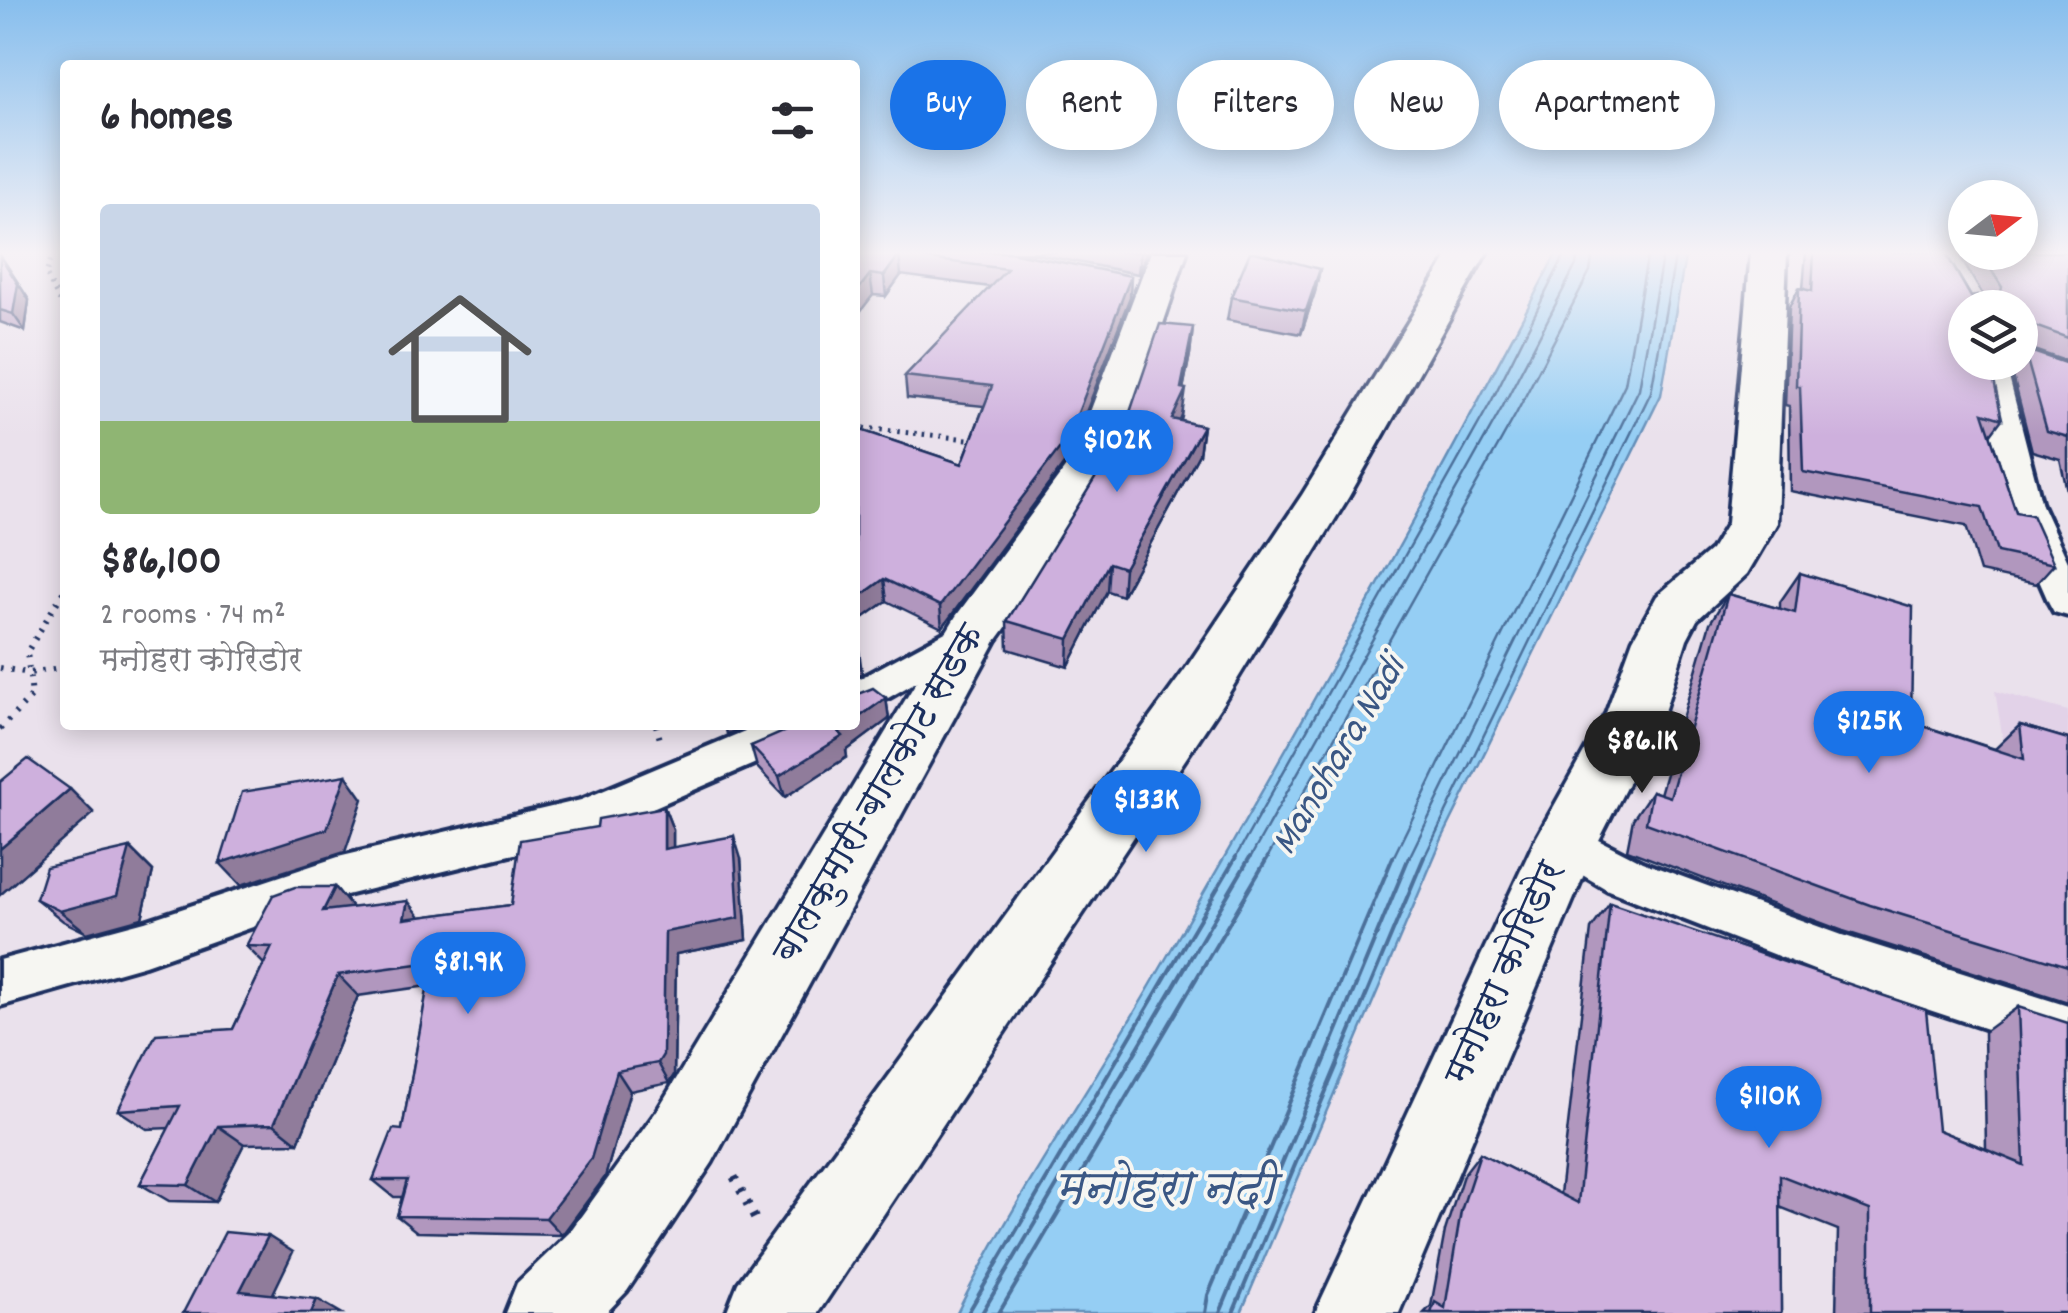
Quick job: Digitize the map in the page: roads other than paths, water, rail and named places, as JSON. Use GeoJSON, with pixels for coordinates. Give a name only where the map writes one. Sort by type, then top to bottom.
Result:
{"type":"FeatureCollection","features":[{"type":"Feature","properties":{"kind":"main road","name":"बालकुमारी-बालकोट सडक"},"geometry":{"type":"LineString","coordinates":[[547,1313],[598,1262],[686,1136],[974,630],[1032,556],[1096,459],[1137,313]]}},
{"type":"Feature","properties":{"kind":"main road"},"geometry":{"type":"LineString","coordinates":[[778,1298],[1093,852],[1204,686],[1324,498],[1433,313]]}},
{"type":"Feature","properties":{"kind":"main road","name":"मनोहरा कोरिडोर"},"geometry":{"type":"LineString","coordinates":[[1357,1313],[1566,842],[1634,715],[1660,639],[1676,609],[1730,562],[1752,522],[1765,313]]}},
{"type":"Feature","properties":{"kind":"street"},"geometry":{"type":"LineString","coordinates":[[1994,380],[2024,505],[2068,604]]}},
{"type":"Feature","properties":{"kind":"street"},"geometry":{"type":"LineString","coordinates":[[2024,505],[2068,515]]}},
{"type":"Feature","properties":{"kind":"street"},"geometry":{"type":"LineString","coordinates":[[860,698],[974,630]]}},
{"type":"Feature","properties":{"kind":"street"},"geometry":{"type":"LineString","coordinates":[[0,982],[145,943],[338,877],[588,817],[789,730]]}},
{"type":"Feature","properties":{"kind":"street"},"geometry":{"type":"LineString","coordinates":[[1566,842],[1625,876],[1806,945],[2068,1030]]}},
{"type":"Feature","properties":{"kind":"water","name":"मनोहरा नदी"},"geometry":{"type":"Polygon","coordinates":[[[1524,313],[1675,313],[1661,395],[1441,841],[1241,1313],[957,1313],[1311,705],[1524,313]]]}},
{"type":"Feature","properties":{"kind":"water label","name":"Manohara Nadi"},"geometry":{"type":"Point","coordinates":[1341,757]}}]}
